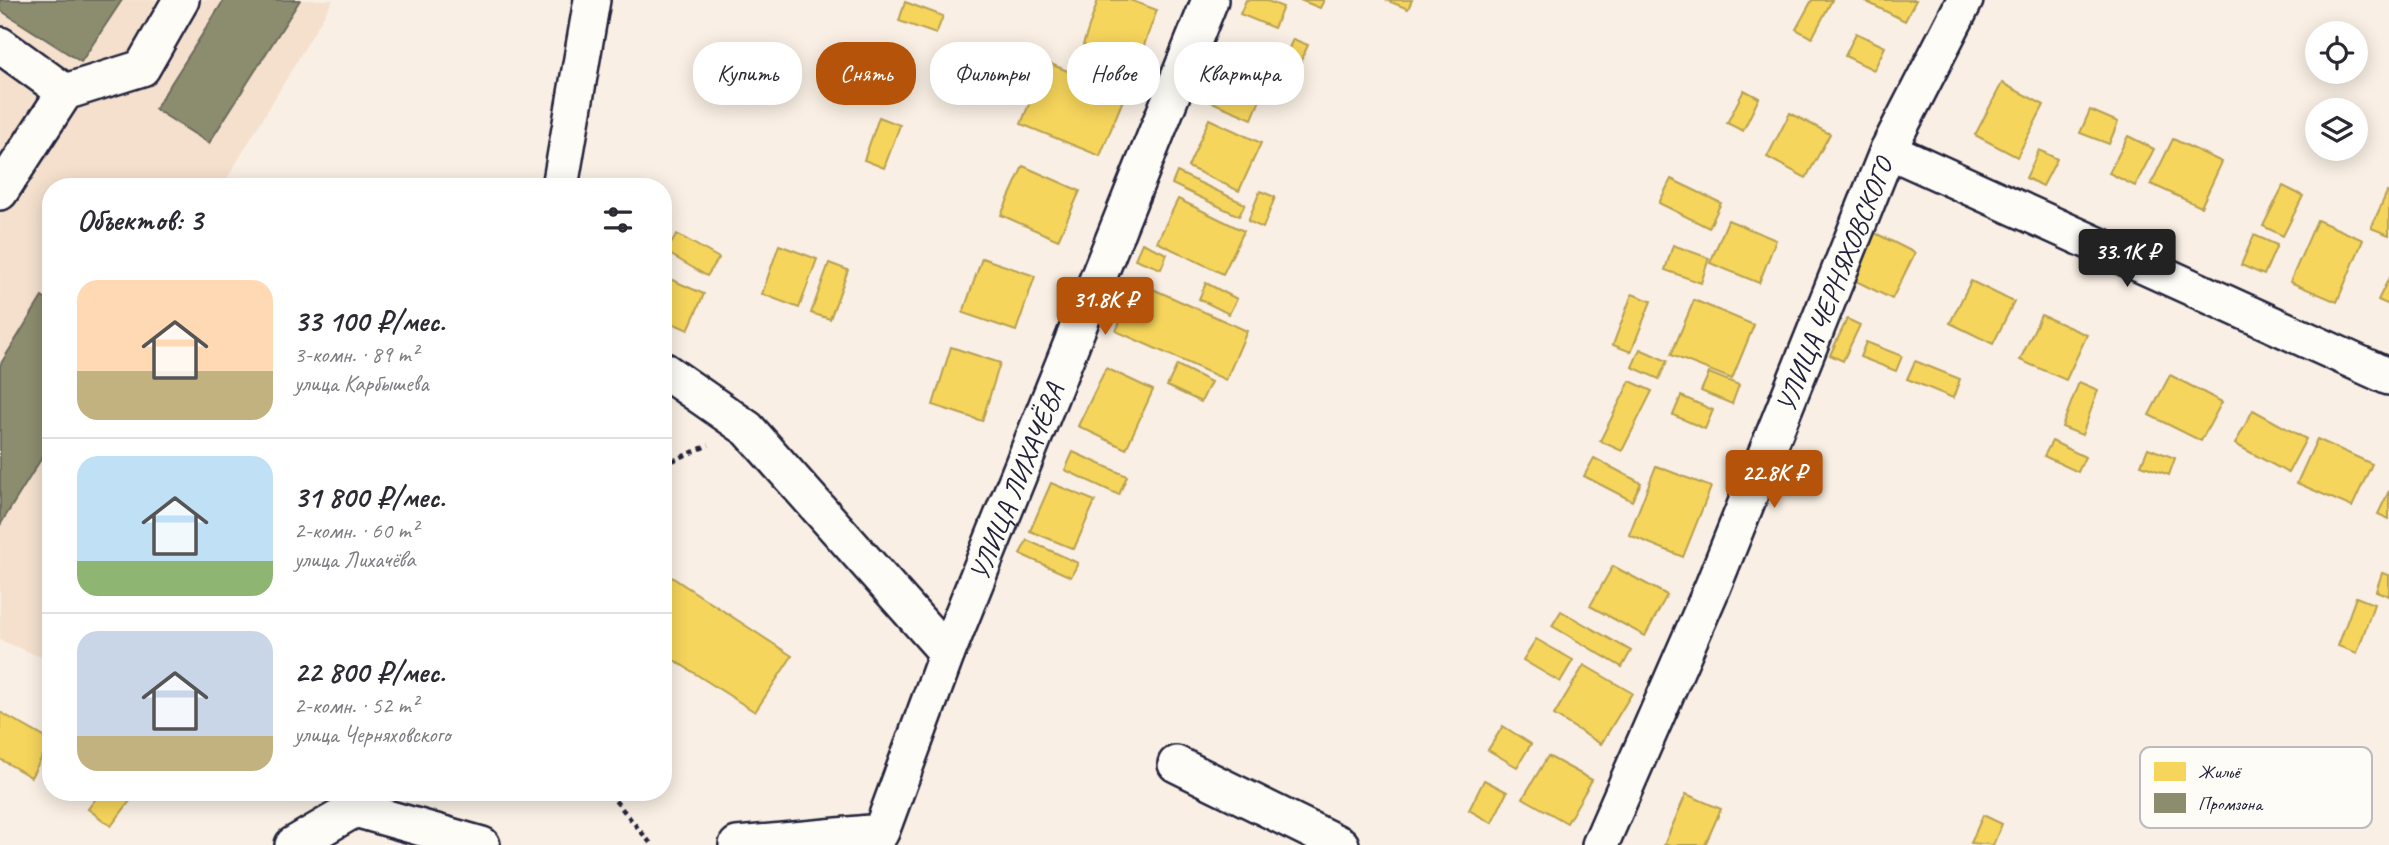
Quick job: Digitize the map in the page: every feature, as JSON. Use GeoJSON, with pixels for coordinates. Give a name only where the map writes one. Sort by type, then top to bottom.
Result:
{"type":"FeatureCollection","features":[{"type":"Feature","properties":{"kind":"street"},"geometry":{"type":"LineString","coordinates":[[0,192],[65,92],[142,68],[181,0]]}},
{"type":"Feature","properties":{"kind":"street"},"geometry":{"type":"LineString","coordinates":[[562,178],[593,0]]}},
{"type":"Feature","properties":{"kind":"street","name":"УЛИЦА ЛИХАЧЁВА"},"geometry":{"type":"LineString","coordinates":[[737,845],[878,838],[947,653],[1210,0]]}},
{"type":"Feature","properties":{"kind":"street","name":"УЛИЦА ЧЕРНЯХОВСКОГО"},"geometry":{"type":"LineString","coordinates":[[1600,845],[1713,586],[1888,150],[1965,0]]}},
{"type":"Feature","properties":{"kind":"street"},"geometry":{"type":"LineString","coordinates":[[0,45],[65,92]]}},
{"type":"Feature","properties":{"kind":"street"},"geometry":{"type":"LineString","coordinates":[[1888,150],[2389,377]]}},
{"type":"Feature","properties":{"kind":"street"},"geometry":{"type":"LineString","coordinates":[[672,376],[748,429],[947,653]]}},
{"type":"Feature","properties":{"kind":"street"},"geometry":{"type":"LineString","coordinates":[[1176,764],[1341,845]]}},
{"type":"Feature","properties":{"kind":"street"},"geometry":{"type":"LineString","coordinates":[[293,845],[355,809],[482,845]]}},
{"type":"Feature","properties":{"kind":"path"},"geometry":{"type":"LineString","coordinates":[[616,801],[652,845]]}},
{"type":"Feature","properties":{"kind":"shaded area"},"geometry":{"type":"Polygon","coordinates":[[[0,0],[333,0],[227,178],[42,178],[42,657],[0,640],[0,0]]]}},
{"type":"Feature","properties":{"kind":"building: Жильё"},"geometry":{"type":"Polygon","coordinates":[[[1098,0],[1130,0],[1157,10],[1145,42],[1084,42],[1098,0]]]}},
{"type":"Feature","properties":{"kind":"building: Жильё"},"geometry":{"type":"Polygon","coordinates":[[[1246,0],[1265,0],[1283,7],[1274,28],[1240,14],[1246,0]]]}},
{"type":"Feature","properties":{"kind":"building: Жильё"},"geometry":{"type":"Polygon","coordinates":[[[1300,0],[1324,0],[1320,8],[1300,0]]]}},
{"type":"Feature","properties":{"kind":"building: Жильё"},"geometry":{"type":"Polygon","coordinates":[[[1386,0],[1412,0],[1408,9],[1386,0]]]}},
{"type":"Feature","properties":{"kind":"building: Жильё"},"geometry":{"type":"Polygon","coordinates":[[[1812,0],[1832,0],[1812,38],[1796,29],[1812,0]]]}},
{"type":"Feature","properties":{"kind":"building: Жильё"},"geometry":{"type":"Polygon","coordinates":[[[1863,0],[1916,0],[1905,21],[1863,0]]]}},
{"type":"Feature","properties":{"kind":"building: Жильё"},"geometry":{"type":"Polygon","coordinates":[[[905,2],[943,16],[936,34],[899,21],[905,2]]]}},
{"type":"Feature","properties":{"kind":"building: Жильё"},"geometry":{"type":"Polygon","coordinates":[[[1856,33],[1885,47],[1874,70],[1845,56],[1856,33]]]}},
{"type":"Feature","properties":{"kind":"building: Жильё"},"geometry":{"type":"Polygon","coordinates":[[[1053,65],[1067,71],[1067,105],[1121,105],[1100,156],[1021,124],[1029,105],[1053,105],[1053,65]]]}},
{"type":"Feature","properties":{"kind":"building: Жильё"},"geometry":{"type":"Polygon","coordinates":[[[2002,83],[2044,105],[2017,157],[1975,135],[2002,83]]]}},
{"type":"Feature","properties":{"kind":"building: Жильё"},"geometry":{"type":"Polygon","coordinates":[[[1744,90],[1759,98],[1743,131],[1727,123],[1744,90]]]}},
{"type":"Feature","properties":{"kind":"building: Жильё"},"geometry":{"type":"Polygon","coordinates":[[[1219,105],[1258,105],[1252,119],[1219,105]]]}},
{"type":"Feature","properties":{"kind":"building: Жильё"},"geometry":{"type":"Polygon","coordinates":[[[2090,110],[2118,122],[2109,144],[2080,133],[2090,110]]]}},
{"type":"Feature","properties":{"kind":"building: Жильё"},"geometry":{"type":"Polygon","coordinates":[[[1790,113],[1830,134],[1806,178],[1767,157],[1790,113]]]}},
{"type":"Feature","properties":{"kind":"building: Жильё"},"geometry":{"type":"Polygon","coordinates":[[[879,117],[900,125],[884,168],[864,160],[879,117]]]}},
{"type":"Feature","properties":{"kind":"building: Жильё"},"geometry":{"type":"Polygon","coordinates":[[[1209,119],[1261,143],[1239,191],[1188,167],[1209,119]]]}},
{"type":"Feature","properties":{"kind":"building: Жильё"},"geometry":{"type":"Polygon","coordinates":[[[2128,136],[2154,149],[2135,186],[2109,173],[2128,136]]]}},
{"type":"Feature","properties":{"kind":"building: Жильё"},"geometry":{"type":"Polygon","coordinates":[[[2173,139],[2222,162],[2201,207],[2151,184],[2173,139]]]}},
{"type":"Feature","properties":{"kind":"building: Жильё"},"geometry":{"type":"Polygon","coordinates":[[[2039,150],[2057,159],[2043,186],[2026,178],[2039,150]]]}},
{"type":"Feature","properties":{"kind":"building: Жильё"},"geometry":{"type":"Polygon","coordinates":[[[1023,166],[1080,191],[1058,240],[1001,215],[1023,166]]]}},
{"type":"Feature","properties":{"kind":"building: Жильё"},"geometry":{"type":"Polygon","coordinates":[[[1177,172],[1245,204],[1239,216],[1172,184],[1177,172]]]}},
{"type":"Feature","properties":{"kind":"building: Жильё"},"geometry":{"type":"Polygon","coordinates":[[[1671,179],[1721,203],[1709,228],[1659,203],[1671,179]]]}},
{"type":"Feature","properties":{"kind":"building: Жильё"},"geometry":{"type":"Polygon","coordinates":[[[2283,186],[2303,196],[2283,236],[2263,226],[2283,186]]]}},
{"type":"Feature","properties":{"kind":"building: Жильё"},"geometry":{"type":"Polygon","coordinates":[[[1260,191],[1275,197],[1263,228],[1248,221],[1260,191]]]}},
{"type":"Feature","properties":{"kind":"building: Жильё"},"geometry":{"type":"Polygon","coordinates":[[[2387,192],[2389,193],[2389,235],[2371,228],[2387,192]]]}},
{"type":"Feature","properties":{"kind":"building: Жильё"},"geometry":{"type":"Polygon","coordinates":[[[1178,199],[1244,231],[1223,274],[1157,242],[1178,199]]]}},
{"type":"Feature","properties":{"kind":"building: Жильё"},"geometry":{"type":"Polygon","coordinates":[[[1728,220],[1776,240],[1759,283],[1710,263],[1728,220]]]}},
{"type":"Feature","properties":{"kind":"building: Жильё"},"geometry":{"type":"Polygon","coordinates":[[[2317,220],[2363,240],[2337,302],[2290,282],[2317,220]]]}},
{"type":"Feature","properties":{"kind":"building: Жильё"},"geometry":{"type":"Polygon","coordinates":[[[1873,232],[1915,253],[1892,299],[1850,278],[1873,232]]]}},
{"type":"Feature","properties":{"kind":"building: Жильё"},"geometry":{"type":"Polygon","coordinates":[[[677,234],[719,258],[707,276],[672,256],[672,242],[677,234]]]}},
{"type":"Feature","properties":{"kind":"building: Жильё"},"geometry":{"type":"Polygon","coordinates":[[[2254,235],[2277,245],[2264,275],[2241,265],[2254,235]]]}},
{"type":"Feature","properties":{"kind":"building: Жильё"},"geometry":{"type":"Polygon","coordinates":[[[1142,243],[1167,254],[1161,269],[1135,259],[1142,243]]]}},
{"type":"Feature","properties":{"kind":"building: Жильё"},"geometry":{"type":"Polygon","coordinates":[[[779,245],[817,259],[799,308],[762,294],[779,245]]]}},
{"type":"Feature","properties":{"kind":"building: Жильё"},"geometry":{"type":"Polygon","coordinates":[[[1673,245],[1709,258],[1701,283],[1665,270],[1673,245]]]}},
{"type":"Feature","properties":{"kind":"building: Жильё"},"geometry":{"type":"Polygon","coordinates":[[[982,258],[1035,276],[1016,331],[963,313],[982,258]]]}},
{"type":"Feature","properties":{"kind":"building: Жильё"},"geometry":{"type":"Polygon","coordinates":[[[829,263],[848,270],[830,319],[811,313],[829,263]]]}},
{"type":"Feature","properties":{"kind":"building: Жильё"},"geometry":{"type":"Polygon","coordinates":[[[2389,278],[2389,305],[2378,300],[2389,278]]]}},
{"type":"Feature","properties":{"kind":"building: Жильё"},"geometry":{"type":"Polygon","coordinates":[[[672,280],[704,294],[688,330],[672,323],[672,280]]]}},
{"type":"Feature","properties":{"kind":"building: Жильё"},"geometry":{"type":"Polygon","coordinates":[[[1971,281],[2014,302],[1993,344],[1950,323],[1971,281]]]}},
{"type":"Feature","properties":{"kind":"building: Жильё"},"geometry":{"type":"Polygon","coordinates":[[[1137,282],[1247,331],[1226,380],[1116,331],[1137,282]]]}},
{"type":"Feature","properties":{"kind":"building: Жильё"},"geometry":{"type":"Polygon","coordinates":[[[1206,283],[1237,299],[1229,314],[1199,299],[1206,283]]]}},
{"type":"Feature","properties":{"kind":"building: Жильё"},"geometry":{"type":"Polygon","coordinates":[[[1632,294],[1651,301],[1631,352],[1613,345],[1632,294]]]}},
{"type":"Feature","properties":{"kind":"building: Жильё"},"geometry":{"type":"Polygon","coordinates":[[[1694,300],[1754,325],[1732,379],[1671,355],[1694,300]]]}},
{"type":"Feature","properties":{"kind":"building: Жильё"},"geometry":{"type":"Polygon","coordinates":[[[2041,315],[2087,335],[2066,380],[2020,360],[2041,315]]]}},
{"type":"Feature","properties":{"kind":"building: Жильё"},"geometry":{"type":"Polygon","coordinates":[[[1847,319],[1860,325],[1843,361],[1830,355],[1847,319]]]}},
{"type":"Feature","properties":{"kind":"building: Жильё"},"geometry":{"type":"Polygon","coordinates":[[[1866,342],[1902,356],[1896,371],[1860,357],[1866,342]]]}},
{"type":"Feature","properties":{"kind":"building: Жильё"},"geometry":{"type":"Polygon","coordinates":[[[951,347],[1000,363],[982,421],[933,405],[951,347]]]}},
{"type":"Feature","properties":{"kind":"building: Жильё"},"geometry":{"type":"Polygon","coordinates":[[[1640,349],[1667,361],[1659,379],[1632,367],[1640,349]]]}},
{"type":"Feature","properties":{"kind":"building: Жильё"},"geometry":{"type":"Polygon","coordinates":[[[1915,361],[1960,379],[1953,398],[1907,379],[1915,361]]]}},
{"type":"Feature","properties":{"kind":"building: Жильё"},"geometry":{"type":"Polygon","coordinates":[[[1177,365],[1211,382],[1201,402],[1167,386],[1177,365]]]}},
{"type":"Feature","properties":{"kind":"building: Жильё"},"geometry":{"type":"Polygon","coordinates":[[[1106,368],[1153,390],[1126,449],[1078,426],[1106,368]]]}},
{"type":"Feature","properties":{"kind":"building: Жильё"},"geometry":{"type":"Polygon","coordinates":[[[1709,373],[1739,385],[1732,404],[1701,391],[1709,373]]]}},
{"type":"Feature","properties":{"kind":"building: Жильё"},"geometry":{"type":"Polygon","coordinates":[[[2170,375],[2222,402],[2201,441],[2149,415],[2170,375]]]}},
{"type":"Feature","properties":{"kind":"building: Жильё"},"geometry":{"type":"Polygon","coordinates":[[[1630,381],[1652,391],[1622,451],[1600,441],[1630,381]]]}},
{"type":"Feature","properties":{"kind":"building: Жильё"},"geometry":{"type":"Polygon","coordinates":[[[2079,382],[2098,390],[2082,435],[2062,427],[2079,382]]]}},
{"type":"Feature","properties":{"kind":"building: Жильё"},"geometry":{"type":"Polygon","coordinates":[[[1681,396],[1713,410],[1705,429],[1673,415],[1681,396]]]}},
{"type":"Feature","properties":{"kind":"building: Жильё"},"geometry":{"type":"Polygon","coordinates":[[[2253,410],[2306,439],[2288,473],[2235,444],[2253,410]]]}},
{"type":"Feature","properties":{"kind":"building: Жильё"},"geometry":{"type":"Polygon","coordinates":[[[2317,439],[2372,464],[2352,507],[2297,483],[2317,439]]]}},
{"type":"Feature","properties":{"kind":"building: Жильё"},"geometry":{"type":"Polygon","coordinates":[[[2052,441],[2085,457],[2078,472],[2044,456],[2052,441]]]}},
{"type":"Feature","properties":{"kind":"building: Жильё"},"geometry":{"type":"Polygon","coordinates":[[[2148,448],[2175,458],[2169,475],[2141,465],[2148,448]]]}},
{"type":"Feature","properties":{"kind":"building: Жильё"},"geometry":{"type":"Polygon","coordinates":[[[1073,452],[1127,476],[1119,495],[1065,470],[1073,452]]]}},
{"type":"Feature","properties":{"kind":"building: Жильё"},"geometry":{"type":"Polygon","coordinates":[[[1594,458],[1641,483],[1632,501],[1584,476],[1594,458]]]}},
{"type":"Feature","properties":{"kind":"building: Жильё"},"geometry":{"type":"Polygon","coordinates":[[[1656,466],[1711,487],[1683,557],[1629,535],[1656,466]]]}},
{"type":"Feature","properties":{"kind":"building: Жильё"},"geometry":{"type":"Polygon","coordinates":[[[1051,483],[1095,501],[1074,549],[1030,531],[1051,483]]]}},
{"type":"Feature","properties":{"kind":"building: Жильё"},"geometry":{"type":"Polygon","coordinates":[[[2389,491],[2389,519],[2378,514],[2389,491]]]}},
{"type":"Feature","properties":{"kind":"building: Жильё"},"geometry":{"type":"Polygon","coordinates":[[[1027,540],[1078,563],[1071,577],[1020,554],[1027,540]]]}},
{"type":"Feature","properties":{"kind":"building: Жильё"},"geometry":{"type":"Polygon","coordinates":[[[1613,566],[1667,595],[1645,636],[1590,606],[1613,566]]]}},
{"type":"Feature","properties":{"kind":"building: Жильё"},"geometry":{"type":"Polygon","coordinates":[[[2382,573],[2389,575],[2389,596],[2376,591],[2382,573]]]}},
{"type":"Feature","properties":{"kind":"building: Жильё"},"geometry":{"type":"Polygon","coordinates":[[[672,577],[792,656],[755,712],[672,659],[672,577]]]}},
{"type":"Feature","properties":{"kind":"building: Жильё"},"geometry":{"type":"Polygon","coordinates":[[[2356,597],[2374,604],[2357,653],[2338,646],[2356,597]]]}},
{"type":"Feature","properties":{"kind":"building: Жильё"},"geometry":{"type":"Polygon","coordinates":[[[1561,611],[1631,651],[1622,667],[1552,626],[1561,611]]]}},
{"type":"Feature","properties":{"kind":"building: Жильё"},"geometry":{"type":"Polygon","coordinates":[[[1536,639],[1573,660],[1560,682],[1523,660],[1536,639]]]}},
{"type":"Feature","properties":{"kind":"building: Жильё"},"geometry":{"type":"Polygon","coordinates":[[[1584,665],[1632,693],[1601,744],[1554,715],[1584,665]]]}},
{"type":"Feature","properties":{"kind":"building: Жильё"},"geometry":{"type":"Polygon","coordinates":[[[0,712],[42,736],[42,757],[31,777],[0,759],[0,712]]]}},
{"type":"Feature","properties":{"kind":"building: Жильё"},"geometry":{"type":"Polygon","coordinates":[[[1503,726],[1531,744],[1517,767],[1488,750],[1503,726]]]}},
{"type":"Feature","properties":{"kind":"building: Жильё"},"geometry":{"type":"Polygon","coordinates":[[[1548,756],[1592,780],[1567,823],[1523,798],[1548,756]]]}},
{"type":"Feature","properties":{"kind":"building: Жильё"},"geometry":{"type":"Polygon","coordinates":[[[1484,780],[1507,792],[1492,823],[1469,810],[1484,780]]]}},
{"type":"Feature","properties":{"kind":"building: Жильё"},"geometry":{"type":"Polygon","coordinates":[[[1686,794],[1721,809],[1705,845],[1664,845],[1686,794]]]}},
{"type":"Feature","properties":{"kind":"building: Жильё"},"geometry":{"type":"Polygon","coordinates":[[[94,801],[130,801],[111,826],[88,809],[94,801]]]}},
{"type":"Feature","properties":{"kind":"building: Жильё"},"geometry":{"type":"Polygon","coordinates":[[[1983,815],[2002,824],[1993,845],[1971,843],[1983,815]]]}},
{"type":"Feature","properties":{"kind":"building: Промзона"},"geometry":{"type":"Polygon","coordinates":[[[0,0],[122,0],[81,62],[0,10],[0,0]]]}},
{"type":"Feature","properties":{"kind":"building: Промзона"},"geometry":{"type":"Polygon","coordinates":[[[224,0],[300,0],[209,143],[155,109],[224,0]]]}},
{"type":"Feature","properties":{"kind":"building: Промзона"},"geometry":{"type":"Polygon","coordinates":[[[42,297],[42,457],[0,525],[0,365],[42,297]]]}}]}
